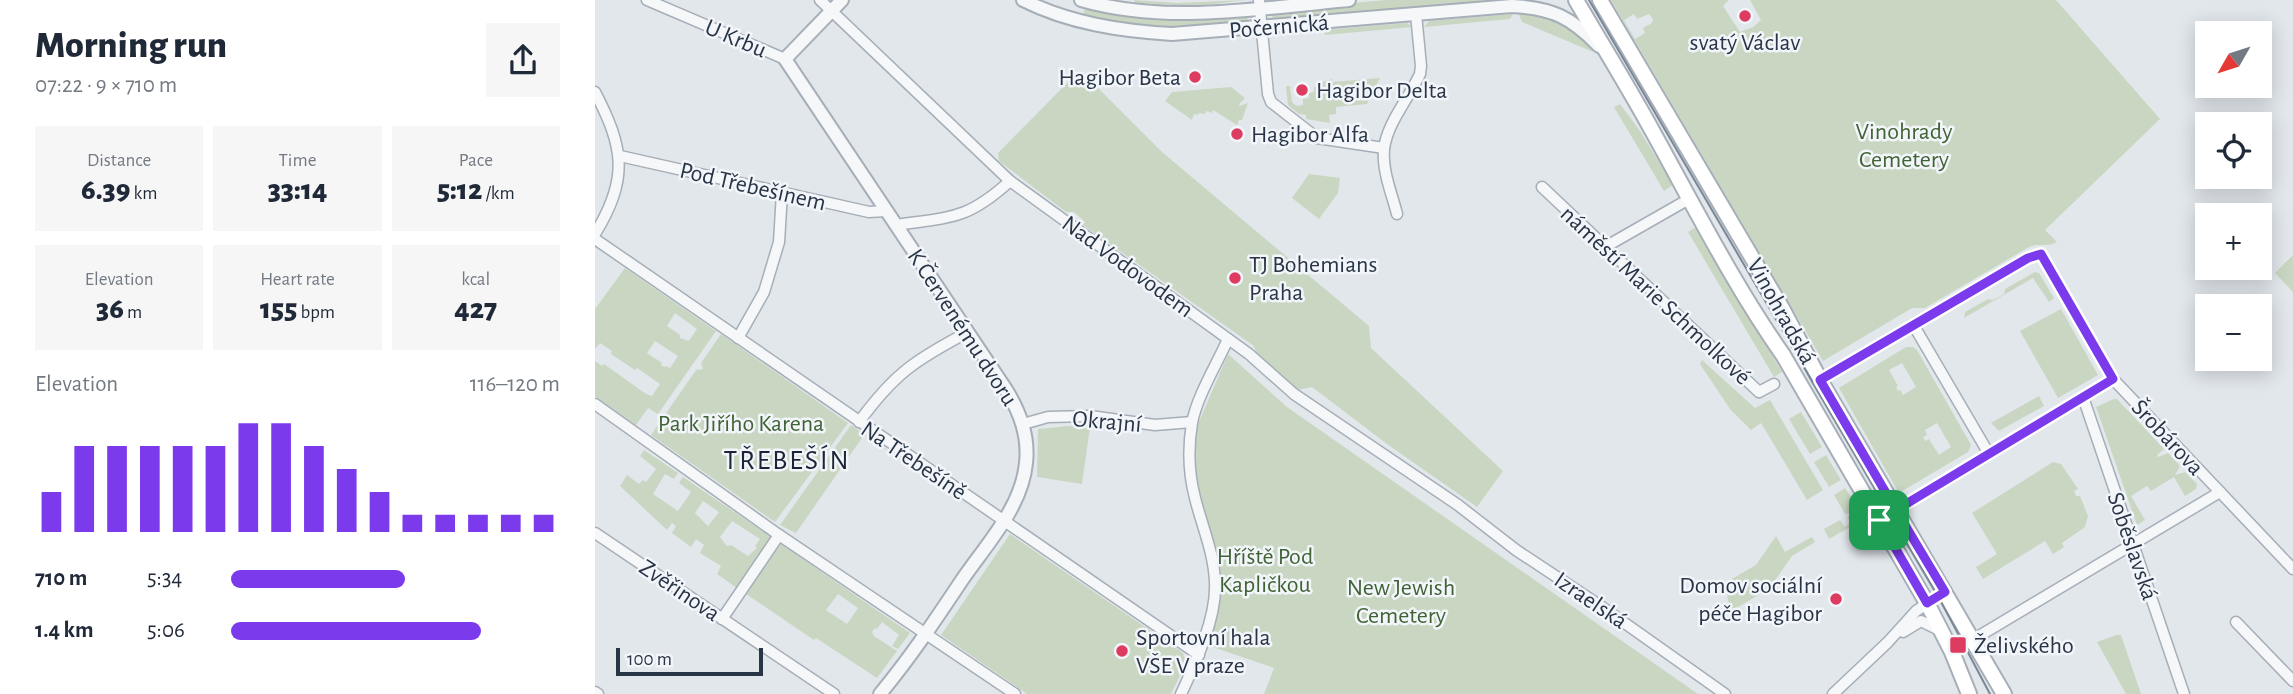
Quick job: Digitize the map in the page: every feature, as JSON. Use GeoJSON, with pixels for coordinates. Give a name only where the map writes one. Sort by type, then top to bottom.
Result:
{"type":"FeatureCollection","features":[{"type":"Feature","properties":{"kind":"main road","name":"Vinohradská"},"geometry":{"type":"LineString","coordinates":[[1576,0],[1653,131],[1689,200],[1927,603],[1946,639],[1969,694]]}},
{"type":"Feature","properties":{"kind":"main road","name":"Vinohradská"},"geometry":{"type":"LineString","coordinates":[[1600,0],[1783,310],[1820,380],[2004,694]]}},
{"type":"Feature","properties":{"kind":"street","name":"U Krbu"},"geometry":{"type":"LineString","coordinates":[[647,0],[785,59]]}},
{"type":"Feature","properties":{"kind":"street","name":"Nad Vodovodem"},"geometry":{"type":"LineString","coordinates":[[820,0],[1010,181],[1249,354],[1294,394],[1458,505]]}},
{"type":"Feature","properties":{"kind":"street"},"geometry":{"type":"LineString","coordinates":[[785,59],[842,0]]}},
{"type":"Feature","properties":{"kind":"street","name":"Počernická"},"geometry":{"type":"LineString","coordinates":[[1023,0],[1072,19],[1144,32],[1193,33],[1512,6],[1536,7],[1564,17],[1578,26],[1608,55]]}},
{"type":"Feature","properties":{"kind":"street","name":"Počernická"},"geometry":{"type":"LineString","coordinates":[[1081,0],[1127,10],[1176,14],[1259,4],[1349,0]]}},
{"type":"Feature","properties":{"kind":"street"},"geometry":{"type":"LineString","coordinates":[[1259,4],[1268,96],[1271,102],[1317,138],[1384,148]]}},
{"type":"Feature","properties":{"kind":"street"},"geometry":{"type":"LineString","coordinates":[[1397,214],[1387,175],[1384,148],[1420,74],[1416,14]]}},
{"type":"Feature","properties":{"kind":"street","name":"K Červenému dvoru"},"geometry":{"type":"LineString","coordinates":[[785,59],[1007,391],[1023,424],[1026,446],[1023,477],[1014,503],[926,633],[880,694]]}},
{"type":"Feature","properties":{"kind":"street"},"geometry":{"type":"LineString","coordinates":[[595,92],[612,124],[620,156],[618,182],[610,210],[595,237]]}},
{"type":"Feature","properties":{"kind":"street","name":"Pod Třebešínem"},"geometry":{"type":"LineString","coordinates":[[620,156],[869,212],[886,211]]}},
{"type":"Feature","properties":{"kind":"street"},"geometry":{"type":"LineString","coordinates":[[896,225],[937,221],[959,215],[983,204],[1010,181]]}},
{"type":"Feature","properties":{"kind":"street","name":"náměstí Marie Schmolkové"},"geometry":{"type":"LineString","coordinates":[[1542,187],[1759,392],[1774,384]]}},
{"type":"Feature","properties":{"kind":"street"},"geometry":{"type":"LineString","coordinates":[[738,338],[764,292],[779,242],[782,193]]}},
{"type":"Feature","properties":{"kind":"street"},"geometry":{"type":"LineString","coordinates":[[1605,247],[1689,200]]}},
{"type":"Feature","properties":{"kind":"street","name":"Na Třebešíně"},"geometry":{"type":"LineString","coordinates":[[595,237],[1199,655]]}},
{"type":"Feature","properties":{"kind":"street","name":"Šrobárova"},"geometry":{"type":"LineString","coordinates":[[1914,326],[2028,258],[2041,254],[2113,379],[2293,569]]}},
{"type":"Feature","properties":{"kind":"street"},"geometry":{"type":"LineString","coordinates":[[1820,380],[1914,326],[1989,454]]}},
{"type":"Feature","properties":{"kind":"street"},"geometry":{"type":"LineString","coordinates":[[859,422],[880,392],[906,368],[928,352],[968,332]]}},
{"type":"Feature","properties":{"kind":"street"},"geometry":{"type":"LineString","coordinates":[[1181,694],[1199,655],[1212,607],[1215,583],[1210,551],[1194,495],[1190,466],[1192,422],[1227,339]]}},
{"type":"Feature","properties":{"kind":"street"},"geometry":{"type":"LineString","coordinates":[[1879,520],[2113,379]]}},
{"type":"Feature","properties":{"kind":"street","name":"Soběslavská"},"geometry":{"type":"LineString","coordinates":[[2083,397],[2184,694]]}},
{"type":"Feature","properties":{"kind":"street"},"geometry":{"type":"LineString","coordinates":[[595,404],[779,535],[1015,694]]}},
{"type":"Feature","properties":{"kind":"street","name":"Okrajní"},"geometry":{"type":"LineString","coordinates":[[1023,424],[1048,417],[1090,416],[1156,425],[1192,422]]}},
{"type":"Feature","properties":{"kind":"street"},"geometry":{"type":"LineString","coordinates":[[1888,642],[1921,621],[1959,648],[2220,492]]}},
{"type":"Feature","properties":{"kind":"street","name":"Izraelská"},"geometry":{"type":"LineString","coordinates":[[1458,505],[1516,550],[1725,694]]}},
{"type":"Feature","properties":{"kind":"street","name":"Zvěřinova"},"geometry":{"type":"LineString","coordinates":[[595,533],[834,694]]}},
{"type":"Feature","properties":{"kind":"street"},"geometry":{"type":"LineString","coordinates":[[722,619],[779,535]]}},
{"type":"Feature","properties":{"kind":"street"},"geometry":{"type":"LineString","coordinates":[[1833,694],[1888,642],[1916,611],[1945,592]]}},
{"type":"Feature","properties":{"kind":"street"},"geometry":{"type":"LineString","coordinates":[[2237,622],[2293,681]]}},
{"type":"Feature","properties":{"kind":"green space"},"geometry":{"type":"Polygon","coordinates":[[[1134,0],[1177,3],[1246,0],[1198,6],[1135,3],[1134,0]]]}},
{"type":"Feature","properties":{"kind":"green space"},"geometry":{"type":"Polygon","coordinates":[[[1386,0],[1507,0],[1508,3],[1274,20],[1272,16],[1273,13],[1299,8],[1386,0]]]}},
{"type":"Feature","properties":{"kind":"green space","name":"Vinohrady Cemetery"},"geometry":{"type":"Polygon","coordinates":[[[1611,0],[1729,0],[1723,6],[1740,32],[1753,27],[1761,20],[1750,0],[2056,0],[2160,119],[2045,230],[2057,242],[2029,247],[1925,308],[1912,308],[1823,361],[1611,0]],[[1634,14],[1624,20],[1635,39],[1645,33],[1643,28],[1652,23],[1653,19],[1649,14],[1637,19],[1634,14]]]}},
{"type":"Feature","properties":{"kind":"green space"},"geometry":{"type":"Polygon","coordinates":[[[1086,5],[1247,16],[1248,21],[1170,31],[1082,18],[1086,5]]]}},
{"type":"Feature","properties":{"kind":"green space"},"geometry":{"type":"Polygon","coordinates":[[[1518,13],[1561,24],[1578,35],[1593,52],[1522,22],[1518,13]]]}},
{"type":"Feature","properties":{"kind":"green space"},"geometry":{"type":"Polygon","coordinates":[[[1513,14],[1510,19],[1424,27],[1429,21],[1513,14]]]}},
{"type":"Feature","properties":{"kind":"green space"},"geometry":{"type":"Polygon","coordinates":[[[1407,23],[1412,27],[1325,35],[1324,30],[1407,23]]]}},
{"type":"Feature","properties":{"kind":"green space","name":"TJ Bohemians Praha"},"geometry":{"type":"Polygon","coordinates":[[[1083,73],[1162,152],[1369,326],[1371,348],[1503,471],[1477,507],[1312,387],[1297,390],[1257,355],[1254,346],[1083,225],[1085,222],[1074,212],[1066,212],[999,161],[998,153],[1075,75],[1083,73]]]}},
{"type":"Feature","properties":{"kind":"green space"},"geometry":{"type":"Polygon","coordinates":[[[1380,78],[1367,104],[1336,107],[1336,114],[1329,115],[1330,123],[1306,119],[1306,115],[1299,114],[1288,105],[1286,86],[1290,86],[1292,102],[1296,106],[1303,105],[1303,99],[1309,98],[1309,93],[1314,92],[1314,87],[1319,86],[1319,83],[1332,79],[1332,82],[1380,78]]]}},
{"type":"Feature","properties":{"kind":"green space"},"geometry":{"type":"Polygon","coordinates":[[[1231,87],[1245,98],[1239,106],[1248,103],[1242,120],[1239,120],[1237,125],[1213,110],[1212,113],[1206,111],[1205,114],[1194,114],[1192,120],[1165,101],[1172,92],[1231,87]]]}},
{"type":"Feature","properties":{"kind":"green space"},"geometry":{"type":"Polygon","coordinates":[[[1620,104],[1673,185],[1664,191],[1614,107],[1620,104]]]}},
{"type":"Feature","properties":{"kind":"green space"},"geometry":{"type":"Polygon","coordinates":[[[1309,174],[1340,178],[1338,193],[1319,219],[1292,198],[1309,174]]]}},
{"type":"Feature","properties":{"kind":"green space"},"geometry":{"type":"Polygon","coordinates":[[[1696,227],[1782,372],[1774,377],[1688,232],[1696,227]]]}},
{"type":"Feature","properties":{"kind":"green space"},"geometry":{"type":"Polygon","coordinates":[[[2293,255],[2293,292],[2275,273],[2293,255]]]}},
{"type":"Feature","properties":{"kind":"green space"},"geometry":{"type":"Polygon","coordinates":[[[625,268],[716,331],[658,414],[648,408],[636,425],[595,396],[595,361],[602,366],[604,364],[646,394],[652,396],[660,384],[611,354],[612,351],[600,343],[595,349],[595,309],[625,268]],[[675,313],[667,326],[680,335],[680,338],[689,341],[697,329],[675,313]],[[655,341],[647,353],[664,367],[670,368],[678,356],[655,341]]]}},
{"type":"Feature","properties":{"kind":"green space"},"geometry":{"type":"Polygon","coordinates":[[[2035,272],[2039,273],[2054,298],[2049,302],[2033,278],[1964,318],[1965,312],[1988,299],[1993,300],[2004,294],[2005,289],[2035,272]]]}},
{"type":"Feature","properties":{"kind":"green space"},"geometry":{"type":"Polygon","coordinates":[[[2061,309],[2098,375],[2058,398],[2020,331],[2061,309]]]}},
{"type":"Feature","properties":{"kind":"green space","name":"Park Jiřího Karena"},"geometry":{"type":"Polygon","coordinates":[[[721,334],[848,423],[775,522],[651,435],[696,370],[703,369],[701,363],[721,334]]]}},
{"type":"Feature","properties":{"kind":"green space"},"geometry":{"type":"Polygon","coordinates":[[[1906,347],[1913,347],[1971,445],[1968,452],[1899,493],[1839,388],[1906,347]],[[1902,363],[1889,370],[1898,391],[1903,395],[1916,387],[1902,363]],[[1937,423],[1925,430],[1927,435],[1923,437],[1925,441],[1929,439],[1939,455],[1951,447],[1937,423]]]}},
{"type":"Feature","properties":{"kind":"green space","name":"New Jewish Cemetery"},"geometry":{"type":"Polygon","coordinates":[[[1228,354],[1287,407],[1698,694],[1264,694],[1274,668],[1207,645],[1221,588],[1220,570],[1196,490],[1195,431],[1228,354]]]}},
{"type":"Feature","properties":{"kind":"green space"},"geometry":{"type":"Polygon","coordinates":[[[1702,360],[1755,408],[1770,400],[1823,490],[1807,500],[1761,423],[1751,430],[1730,409],[1700,364],[1702,360]]]}},
{"type":"Feature","properties":{"kind":"green space"},"geometry":{"type":"Polygon","coordinates":[[[2039,396],[2044,406],[1999,431],[1991,423],[2039,396]]]}},
{"type":"Feature","properties":{"kind":"green space"},"geometry":{"type":"Polygon","coordinates":[[[2117,399],[2164,449],[2158,457],[2168,453],[2180,466],[2175,475],[2185,472],[2197,484],[2196,489],[2185,496],[2174,477],[2151,491],[2147,486],[2131,496],[2145,520],[2137,525],[2096,407],[2117,399]]]}},
{"type":"Feature","properties":{"kind":"green space"},"geometry":{"type":"Polygon","coordinates":[[[1801,412],[1822,447],[1810,454],[1789,419],[1801,412]]]}},
{"type":"Feature","properties":{"kind":"green space"},"geometry":{"type":"Polygon","coordinates":[[[851,425],[987,519],[864,435],[796,533],[780,525],[851,425]]]}},
{"type":"Feature","properties":{"kind":"green space"},"geometry":{"type":"Polygon","coordinates":[[[1090,427],[1082,484],[1037,477],[1038,429],[1090,427]]]}},
{"type":"Feature","properties":{"kind":"green space"},"geometry":{"type":"Polygon","coordinates":[[[644,450],[678,473],[674,479],[665,474],[653,494],[678,511],[691,492],[679,483],[683,477],[771,537],[737,588],[717,574],[721,566],[700,553],[704,545],[696,539],[691,547],[672,533],[676,526],[672,523],[667,530],[620,486],[627,475],[639,484],[643,480],[646,482],[656,469],[640,456],[644,450]],[[703,501],[695,513],[708,526],[719,512],[703,501]],[[732,521],[720,537],[727,546],[731,545],[748,556],[757,548],[755,546],[760,539],[732,521]]]}},
{"type":"Feature","properties":{"kind":"green space"},"geometry":{"type":"Polygon","coordinates":[[[1826,455],[1841,480],[1829,487],[1814,462],[1826,455]]]}},
{"type":"Feature","properties":{"kind":"green space"},"geometry":{"type":"Polygon","coordinates":[[[2053,462],[2061,464],[2078,489],[2074,491],[2076,496],[2080,496],[2088,516],[2085,527],[2062,543],[2064,547],[2053,554],[2045,541],[1983,579],[1976,567],[1997,554],[1972,513],[2053,462]]]}},
{"type":"Feature","properties":{"kind":"green space"},"geometry":{"type":"Polygon","coordinates":[[[1845,488],[1860,511],[1845,514],[1834,495],[1845,488]]]}},
{"type":"Feature","properties":{"kind":"green space"},"geometry":{"type":"Polygon","coordinates":[[[1858,515],[1864,519],[1829,539],[1824,529],[1840,520],[1845,527],[1851,523],[1847,517],[1858,515]]]}},
{"type":"Feature","properties":{"kind":"green space"},"geometry":{"type":"Polygon","coordinates":[[[1010,534],[1183,653],[1186,663],[1171,694],[1027,694],[941,635],[1010,534]]]}},
{"type":"Feature","properties":{"kind":"green space"},"geometry":{"type":"Polygon","coordinates":[[[1776,536],[1785,552],[1812,537],[1815,542],[1792,556],[1769,589],[1733,610],[1727,594],[1735,589],[1730,580],[1756,565],[1776,536]]]}},
{"type":"Feature","properties":{"kind":"green space"},"geometry":{"type":"Polygon","coordinates":[[[781,544],[910,633],[898,649],[892,646],[899,635],[882,622],[872,632],[897,651],[877,678],[746,594],[781,544]],[[838,594],[826,610],[847,624],[858,608],[838,594]]]}},
{"type":"Feature","properties":{"kind":"green space"},"geometry":{"type":"Polygon","coordinates":[[[2121,635],[2141,694],[2126,694],[2097,642],[2121,635]]]}},
{"type":"Feature","properties":{"kind":"tram line"},"geometry":{"type":"LineString","coordinates":[[1589,0],[1938,596],[1990,694]]}},
{"type":"Feature","properties":{"kind":"place","name":"svatý Václav"},"geometry":{"type":"Point","coordinates":[1745,16]}},
{"type":"Feature","properties":{"kind":"place","name":"Hagibor Beta"},"geometry":{"type":"Point","coordinates":[1195,77]}},
{"type":"Feature","properties":{"kind":"place","name":"Hagibor Delta"},"geometry":{"type":"Point","coordinates":[1302,90]}},
{"type":"Feature","properties":{"kind":"place","name":"Hagibor Alfa"},"geometry":{"type":"Point","coordinates":[1237,134]}},
{"type":"Feature","properties":{"kind":"place","name":"TJ Bohemians Praha"},"geometry":{"type":"Point","coordinates":[1235,278]}},
{"type":"Feature","properties":{"kind":"place","name":"Domov sociální péče Hagibor"},"geometry":{"type":"Point","coordinates":[1836,599]}},
{"type":"Feature","properties":{"kind":"place","name":"Želivského"},"geometry":{"type":"Point","coordinates":[1958,645]}},
{"type":"Feature","properties":{"kind":"place","name":"Sportovní hala VŠE V praze"},"geometry":{"type":"Point","coordinates":[1122,651]}},
{"type":"Feature","properties":{"kind":"district","name":"TŘEBEŠÍN"},"geometry":{"type":"Point","coordinates":[787,459]}},
{"type":"Feature","properties":{"kind":"route"},"geometry":{"type":"LineString","coordinates":[[1879,520],[1896,510],[1820,380],[2028,258],[2041,254],[2113,379],[1896,510],[1945,592],[1927,603],[1879,520]]}},
{"type":"Feature","properties":{"kind":"park label","name":"Hříště Pod Kapličkou"},"geometry":{"type":"Point","coordinates":[1265,570]}}]}
